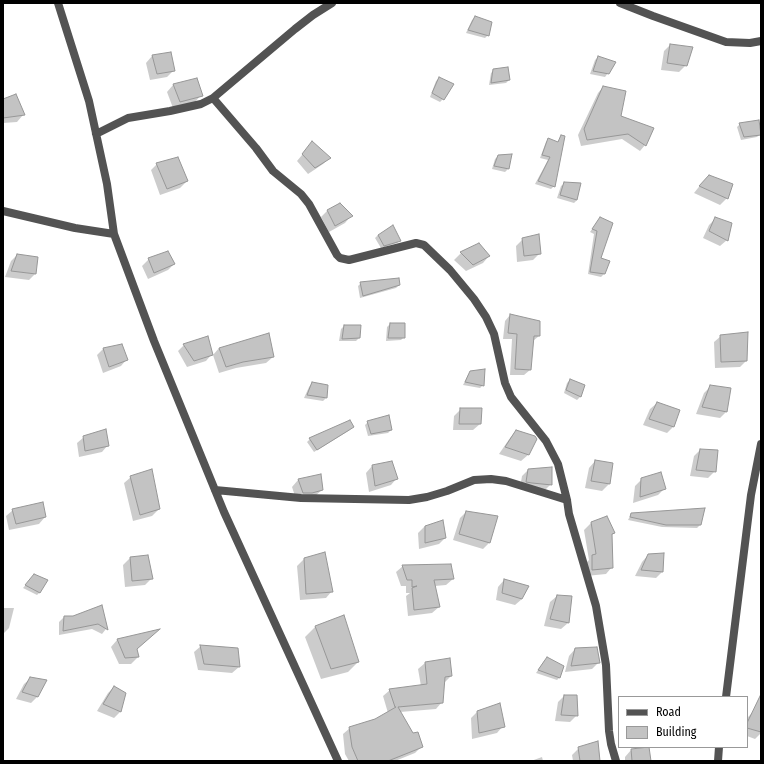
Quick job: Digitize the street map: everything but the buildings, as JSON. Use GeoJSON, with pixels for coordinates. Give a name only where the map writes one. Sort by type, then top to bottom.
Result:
{"type":"FeatureCollection","features":[{"type":"Feature","properties":{"kind":"street"},"geometry":{"type":"LineString","coordinates":[[58,3],[89,101],[107,184],[114,234],[154,341],[215,490],[338,761]]}},
{"type":"Feature","properties":{"kind":"street"},"geometry":{"type":"LineString","coordinates":[[96,134],[128,118],[201,104],[213,98],[295,29],[332,3]]}},
{"type":"Feature","properties":{"kind":"street"},"geometry":{"type":"LineString","coordinates":[[620,3],[726,42],[750,43],[761,41]]}},
{"type":"Feature","properties":{"kind":"street"},"geometry":{"type":"LineString","coordinates":[[213,98],[256,148],[272,171],[301,194],[309,204],[340,258],[348,260],[416,243],[424,244],[450,270],[474,299],[486,317],[494,334],[505,383],[511,398],[546,441],[558,464],[569,514],[596,606],[606,666],[609,731],[616,761]]}},
{"type":"Feature","properties":{"kind":"street"},"geometry":{"type":"LineString","coordinates":[[3,210],[75,228],[114,234]]}},
{"type":"Feature","properties":{"kind":"street"},"geometry":{"type":"LineString","coordinates":[[726,696],[751,494],[761,444]]}},
{"type":"Feature","properties":{"kind":"street"},"geometry":{"type":"LineString","coordinates":[[215,490],[301,498],[409,500],[440,493],[474,480],[492,479],[506,481],[567,500]]}},
{"type":"Feature","properties":{"kind":"street"},"geometry":{"type":"LineString","coordinates":[[718,761],[719,748]]}}]}
